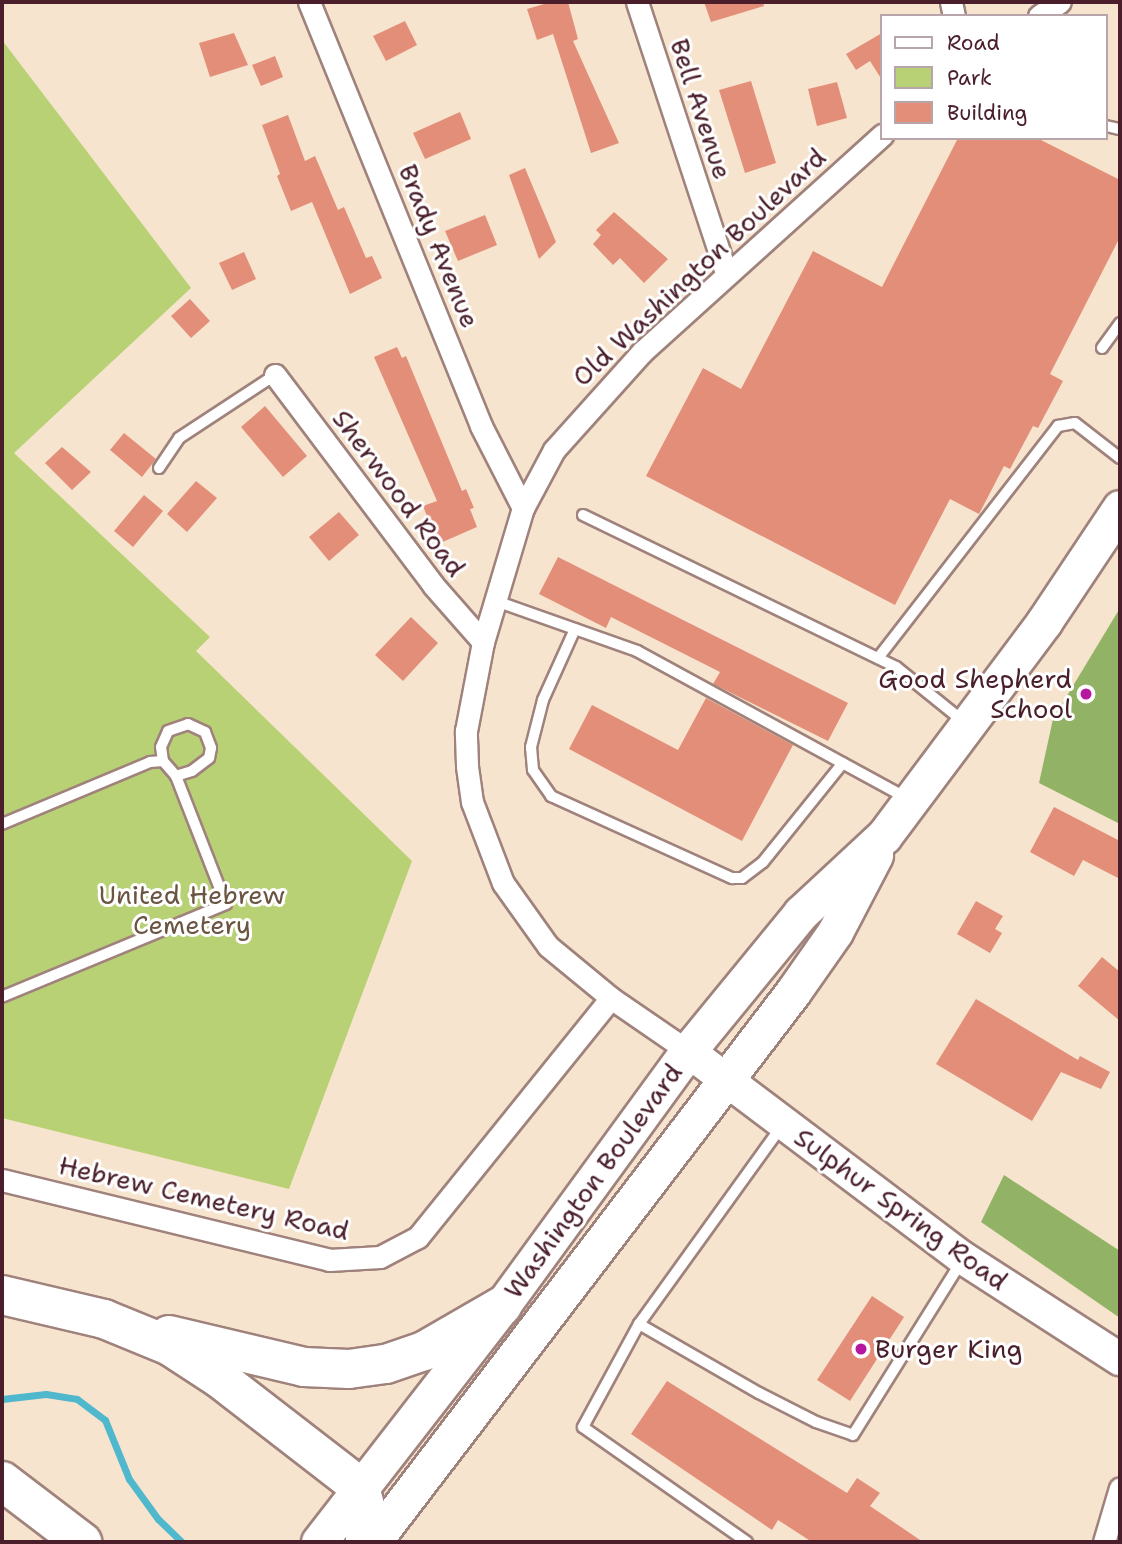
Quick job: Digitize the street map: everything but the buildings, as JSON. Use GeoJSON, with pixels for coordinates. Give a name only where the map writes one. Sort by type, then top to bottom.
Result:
{"type":"FeatureCollection","features":[{"type":"Feature","properties":{"kind":"highway"},"geometry":{"type":"LineString","coordinates":[[2,1295],[304,1367],[349,1369],[386,1364],[424,1351],[502,1306]]}},
{"type":"Feature","properties":{"kind":"highway"},"geometry":{"type":"LineString","coordinates":[[104,1319],[170,1346],[360,1487],[366,1510],[365,1542]]}},
{"type":"Feature","properties":{"kind":"highway"},"geometry":{"type":"LineString","coordinates":[[2,1481],[82,1542]]}},
{"type":"Feature","properties":{"kind":"main road","name":"Washington Boulevard"},"geometry":{"type":"LineString","coordinates":[[373,1542],[835,932],[884,836],[968,725],[1120,508]]}},
{"type":"Feature","properties":{"kind":"main road","name":"Washington Boulevard"},"geometry":{"type":"LineString","coordinates":[[319,1542],[502,1306],[688,1051],[801,913],[884,836]]}},
{"type":"Feature","properties":{"kind":"main road","name":"Sulphur Spring Road"},"geometry":{"type":"LineString","coordinates":[[688,1051],[963,1258],[1120,1359]]}},
{"type":"Feature","properties":{"kind":"street","name":"Brady Avenue"},"geometry":{"type":"LineString","coordinates":[[309,2],[481,426],[523,508]]}},
{"type":"Feature","properties":{"kind":"street","name":"Bell Avenue"},"geometry":{"type":"LineString","coordinates":[[637,2],[726,273]]}},
{"type":"Feature","properties":{"kind":"street"},"geometry":{"type":"LineString","coordinates":[[1042,14],[1060,2]]}},
{"type":"Feature","properties":{"kind":"street","name":"Old Washington Boulevard"},"geometry":{"type":"LineString","coordinates":[[688,1051],[611,998],[548,946],[503,883],[472,802],[466,731],[483,642],[523,508],[554,450],[593,404],[726,273],[880,137]]}},
{"type":"Feature","properties":{"kind":"street","name":"Sherwood Road"},"geometry":{"type":"LineString","coordinates":[[275,375],[433,586],[483,642]]}},
{"type":"Feature","properties":{"kind":"street","name":"Hebrew Cemetery Road"},"geometry":{"type":"LineString","coordinates":[[2,1180],[329,1260],[380,1258],[418,1237],[611,998]]}},
{"type":"Feature","properties":{"kind":"street"},"geometry":{"type":"LineString","coordinates":[[1104,1542],[1120,1488]]}},
{"type":"Feature","properties":{"kind":"lane"},"geometry":{"type":"LineString","coordinates":[[1102,348],[1120,323]]}},
{"type":"Feature","properties":{"kind":"lane"},"geometry":{"type":"LineString","coordinates":[[159,468],[179,438],[275,375]]}},
{"type":"Feature","properties":{"kind":"lane"},"geometry":{"type":"LineString","coordinates":[[878,658],[1058,426],[1075,423],[1120,458]]}},
{"type":"Feature","properties":{"kind":"lane"},"geometry":{"type":"LineString","coordinates":[[583,515],[896,667],[968,725]]}},
{"type":"Feature","properties":{"kind":"lane"},"geometry":{"type":"LineString","coordinates":[[494,600],[637,651],[911,800]]}},
{"type":"Feature","properties":{"kind":"lane"},"geometry":{"type":"LineString","coordinates":[[575,629],[543,701],[531,747],[533,770],[551,796],[732,878],[742,878],[763,862],[843,763]]}},
{"type":"Feature","properties":{"kind":"lane"},"geometry":{"type":"LineString","coordinates":[[2,996],[226,904],[176,776],[163,761],[161,747],[169,731],[188,724],[205,732],[211,748],[209,758],[192,771],[176,776]]}},
{"type":"Feature","properties":{"kind":"lane"},"geometry":{"type":"LineString","coordinates":[[2,824],[150,762],[163,761]]}},
{"type":"Feature","properties":{"kind":"lane"},"geometry":{"type":"LineString","coordinates":[[747,1542],[583,1427],[639,1324],[784,1124]]}},
{"type":"Feature","properties":{"kind":"lane"},"geometry":{"type":"LineString","coordinates":[[639,1324],[770,1399],[853,1435],[963,1258]]}},
{"type":"Feature","properties":{"kind":"green space","name":"United Hebrew Cemetery"},"geometry":{"type":"Polygon","coordinates":[[[2,40],[191,288],[14,453],[210,637],[196,651],[412,861],[289,1189],[2,1118],[2,40]]]}},
{"type":"Feature","properties":{"kind":"green space","name":"Good Shepherd School"},"geometry":{"type":"Polygon","coordinates":[[[1120,608],[1120,824],[1039,783],[1053,719],[1120,608]]]}},
{"type":"Feature","properties":{"kind":"green space"},"geometry":{"type":"Polygon","coordinates":[[[1004,1175],[1120,1251],[1120,1318],[981,1222],[1004,1175]]]}},
{"type":"Feature","properties":{"kind":"waterway"},"geometry":{"type":"LineString","coordinates":[[2,1399],[46,1394],[77,1399],[105,1420],[129,1479],[158,1519],[182,1542]]}},
{"type":"Feature","properties":{"kind":"place","name":"Good Shepherd School"},"geometry":{"type":"Point","coordinates":[1086,694]}},
{"type":"Feature","properties":{"kind":"place","name":"Burger King"},"geometry":{"type":"Point","coordinates":[861,1349]}}]}
